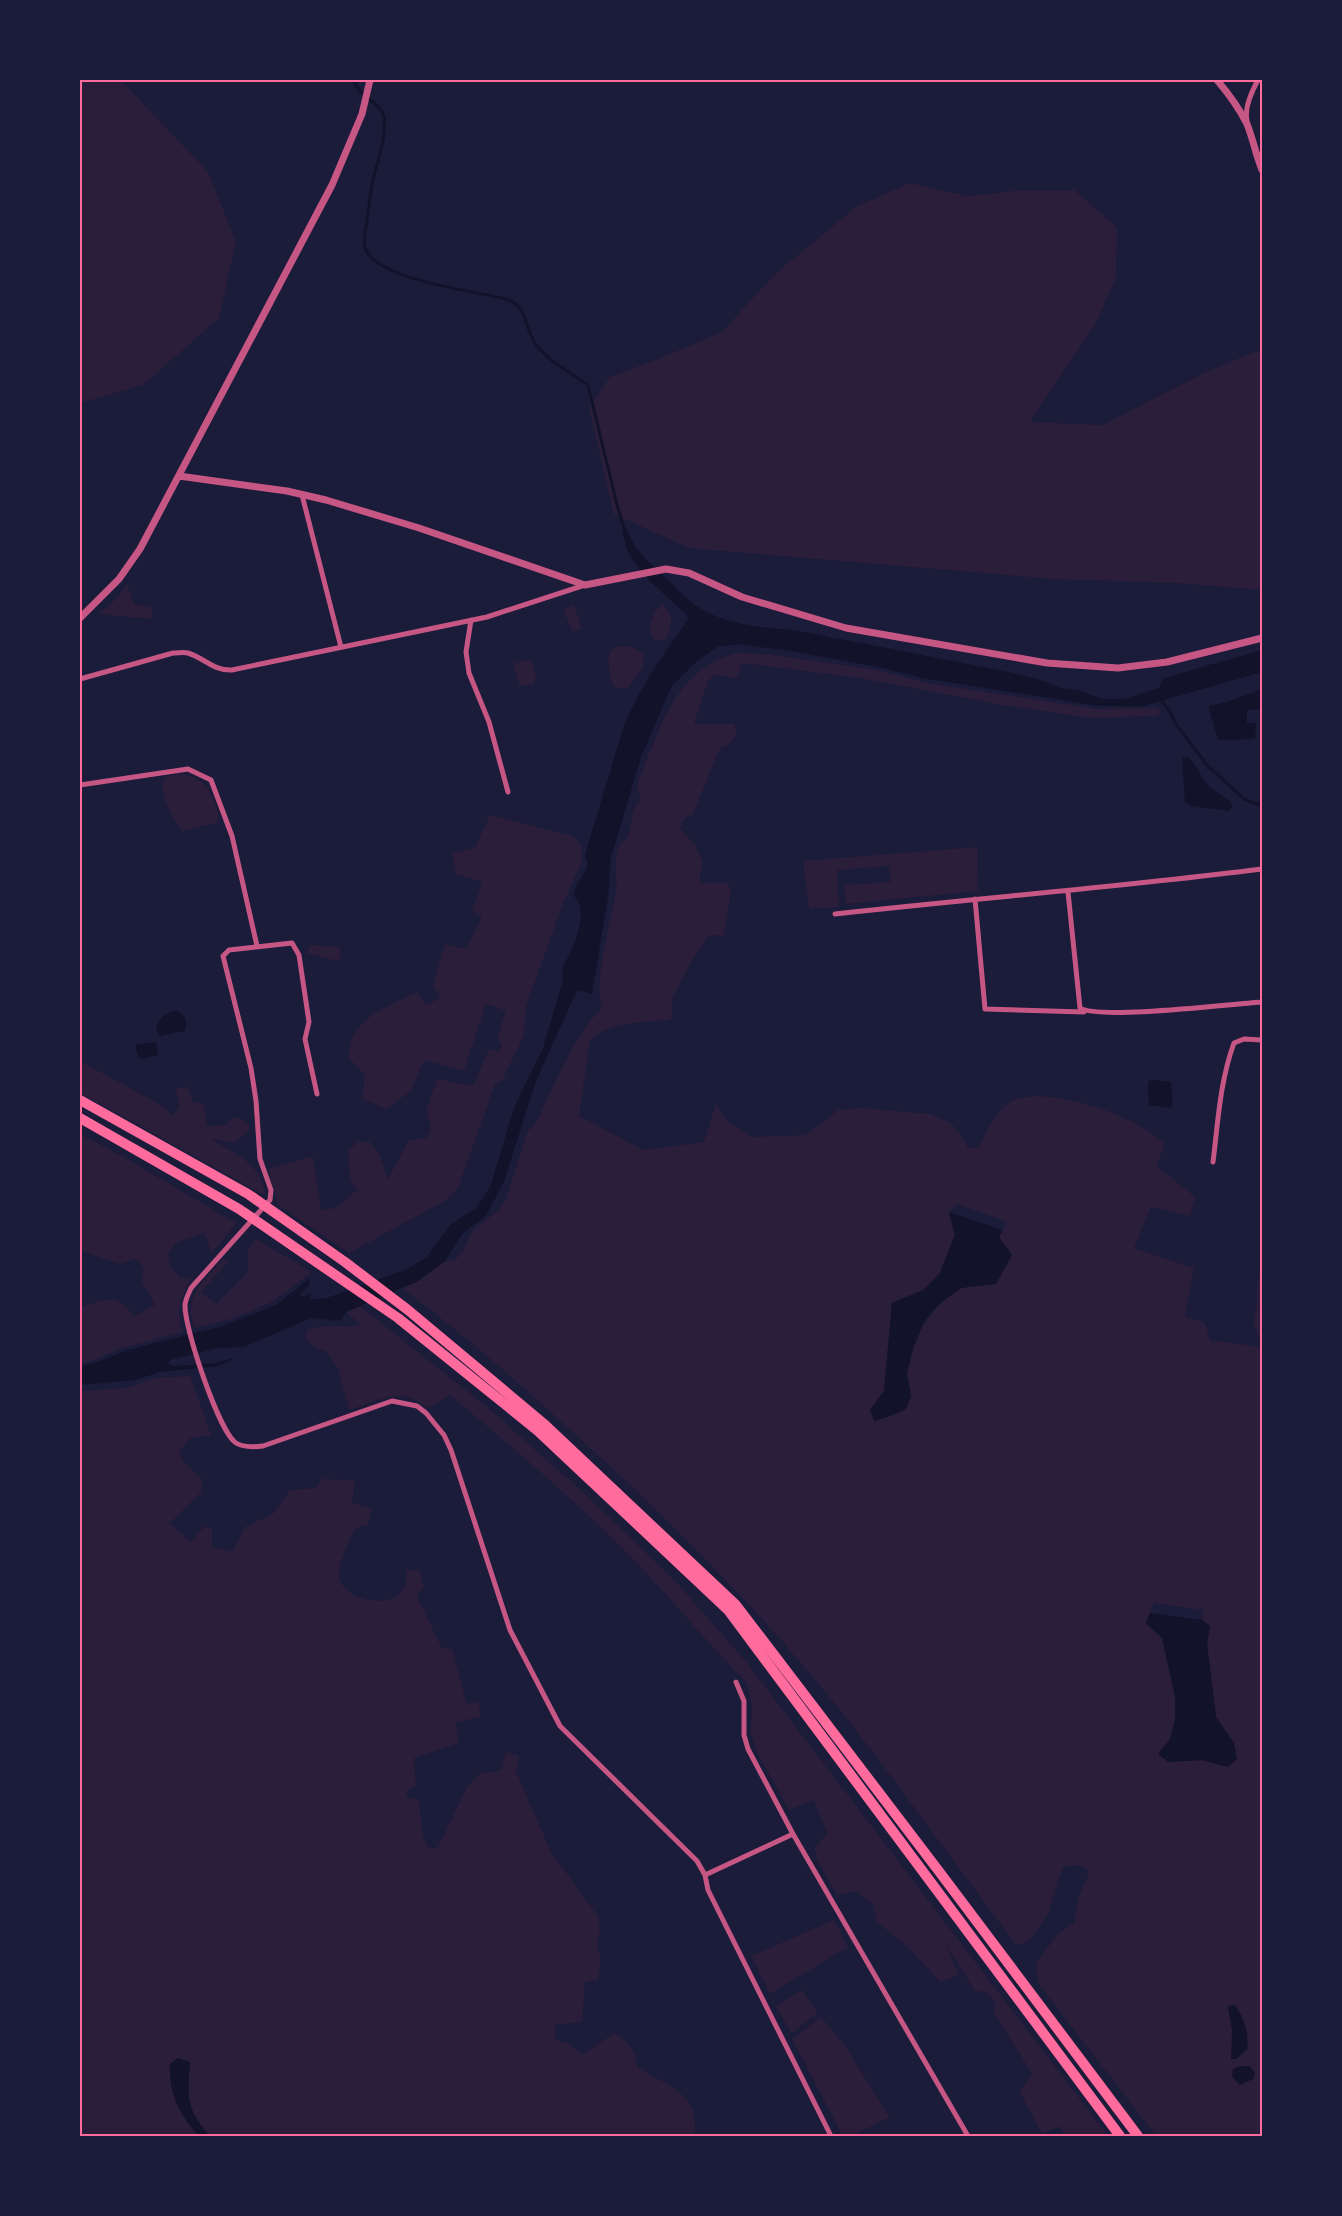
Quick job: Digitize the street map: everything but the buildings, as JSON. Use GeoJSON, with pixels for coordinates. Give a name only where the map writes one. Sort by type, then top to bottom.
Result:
{"type":"FeatureCollection","features":[{"type":"Feature","properties":{"kind":"highway"},"geometry":{"type":"LineString","coordinates":[[80,1100],[248,1194],[345,1262],[408,1310],[543,1423],[736,1605],[939,1870],[1138,2136]]}},
{"type":"Feature","properties":{"kind":"highway"},"geometry":{"type":"LineString","coordinates":[[80,1118],[239,1209],[398,1318],[538,1431],[728,1610],[1120,2136]]}},
{"type":"Feature","properties":{"kind":"street"},"geometry":{"type":"LineString","coordinates":[[80,618],[119,579],[140,549],[332,185],[355,133],[370,80]]}},
{"type":"Feature","properties":{"kind":"street"},"geometry":{"type":"LineString","coordinates":[[1217,80],[1230,96],[1247,125]]}},
{"type":"Feature","properties":{"kind":"street"},"geometry":{"type":"LineString","coordinates":[[1258,80],[1246,114],[1255,154],[1263,170]]}},
{"type":"Feature","properties":{"kind":"street"},"geometry":{"type":"LineString","coordinates":[[179,476],[326,500],[419,528],[585,585]]}},
{"type":"Feature","properties":{"kind":"street"},"geometry":{"type":"LineString","coordinates":[[302,495],[341,647]]}},
{"type":"Feature","properties":{"kind":"street"},"geometry":{"type":"LineString","coordinates":[[80,679],[173,653],[186,652],[224,670],[471,620],[585,585],[666,569],[688,573],[742,597],[846,628],[1047,663],[1118,668],[1167,662],[1263,638]]}},
{"type":"Feature","properties":{"kind":"street"},"geometry":{"type":"LineString","coordinates":[[471,620],[466,652],[469,673],[489,722],[508,792]]}},
{"type":"Feature","properties":{"kind":"street"},"geometry":{"type":"LineString","coordinates":[[80,785],[188,769],[211,780],[232,836],[257,946]]}},
{"type":"Feature","properties":{"kind":"street"},"geometry":{"type":"LineString","coordinates":[[835,914],[1068,892],[1263,869]]}},
{"type":"Feature","properties":{"kind":"street"},"geometry":{"type":"LineString","coordinates":[[1068,892],[1080,1008],[1086,1012]]}},
{"type":"Feature","properties":{"kind":"street"},"geometry":{"type":"LineString","coordinates":[[975,899],[985,1009],[1123,1013],[1263,1002]]}},
{"type":"Feature","properties":{"kind":"street"},"geometry":{"type":"LineString","coordinates":[[317,1094],[305,1039],[309,1022],[299,955],[292,943],[229,950],[223,956],[250,1068],[256,1101],[260,1159],[271,1190],[270,1200],[191,1288],[185,1304],[188,1329],[227,1435],[237,1444],[250,1447],[263,1446],[392,1401],[417,1406],[426,1413],[444,1435],[451,1450],[510,1630],[560,1726],[697,1861],[705,1875],[708,1890],[831,2136]]}},
{"type":"Feature","properties":{"kind":"street"},"geometry":{"type":"LineString","coordinates":[[1213,1162],[1227,1062],[1234,1043],[1244,1039],[1263,1040]]}},
{"type":"Feature","properties":{"kind":"street"},"geometry":{"type":"LineString","coordinates":[[736,1682],[744,1701],[744,1735],[748,1749],[793,1834],[968,2136]]}},
{"type":"Feature","properties":{"kind":"street"},"geometry":{"type":"LineString","coordinates":[[705,1875],[793,1834]]}},
{"type":"Feature","properties":{"kind":"shaded area"},"geometry":{"type":"Polygon","coordinates":[[[80,80],[120,80],[132,92],[208,172],[236,242],[219,318],[143,385],[80,403],[80,80]]]}},
{"type":"Feature","properties":{"kind":"shaded area"},"geometry":{"type":"Polygon","coordinates":[[[909,183],[967,196],[1014,191],[1074,190],[1117,227],[1116,277],[1095,325],[1030,422],[1102,425],[1204,373],[1256,351],[1262,352],[1262,590],[1176,583],[1053,579],[689,548],[614,514],[589,408],[610,377],[722,332],[776,273],[856,207],[909,183]]]}},
{"type":"Feature","properties":{"kind":"shaded area"},"geometry":{"type":"Polygon","coordinates":[[[626,529],[642,555],[691,602],[706,612],[743,624],[794,630],[1014,673],[1103,699],[1124,699],[1159,688],[1164,678],[1262,650],[1262,672],[1143,706],[1099,706],[922,678],[879,667],[784,650],[738,644],[717,647],[697,661],[671,687],[641,757],[611,857],[608,897],[592,994],[577,990],[536,1081],[504,1181],[486,1216],[463,1233],[444,1262],[418,1281],[346,1312],[341,1320],[311,1318],[244,1347],[218,1348],[170,1360],[168,1364],[175,1366],[216,1363],[236,1357],[219,1366],[159,1372],[136,1380],[80,1385],[80,1366],[98,1362],[122,1352],[219,1327],[276,1305],[309,1279],[310,1284],[300,1294],[302,1297],[312,1293],[308,1300],[327,1298],[407,1269],[427,1257],[450,1225],[476,1208],[491,1185],[514,1108],[543,1048],[563,980],[563,965],[578,934],[581,911],[573,895],[588,864],[585,855],[623,729],[660,659],[688,620],[687,615],[653,584],[631,558],[622,530],[626,529]]]}},
{"type":"Feature","properties":{"kind":"shaded area"},"geometry":{"type":"Polygon","coordinates":[[[127,584],[134,604],[153,608],[151,619],[99,614],[113,602],[127,584]]]}},
{"type":"Feature","properties":{"kind":"shaded area"},"geometry":{"type":"Polygon","coordinates":[[[662,604],[671,617],[671,625],[665,640],[655,640],[650,626],[655,612],[662,604]]]}},
{"type":"Feature","properties":{"kind":"shaded area"},"geometry":{"type":"Polygon","coordinates":[[[574,605],[582,628],[573,632],[563,610],[574,605]]]}},
{"type":"Feature","properties":{"kind":"shaded area"},"geometry":{"type":"Polygon","coordinates":[[[617,646],[632,648],[644,656],[643,668],[627,689],[614,687],[610,674],[610,651],[617,646]]]}},
{"type":"Feature","properties":{"kind":"shaded area"},"geometry":{"type":"Polygon","coordinates":[[[735,653],[768,654],[877,670],[927,683],[1098,709],[1156,708],[1161,711],[1157,716],[1090,718],[1002,705],[860,678],[742,663],[737,679],[715,674],[708,681],[694,724],[734,724],[737,735],[728,745],[720,748],[693,814],[683,820],[680,828],[695,845],[703,862],[700,883],[728,883],[731,890],[724,936],[710,935],[694,957],[673,997],[671,1020],[618,1026],[607,1029],[590,1040],[579,1116],[644,1150],[704,1142],[716,1104],[727,1121],[752,1137],[806,1135],[838,1110],[863,1108],[930,1114],[951,1123],[966,1142],[967,1148],[979,1147],[995,1116],[1004,1106],[1023,1097],[1039,1096],[1096,1107],[1130,1120],[1165,1143],[1157,1166],[1195,1197],[1190,1216],[1151,1207],[1134,1248],[1194,1268],[1185,1316],[1205,1323],[1210,1340],[1262,1347],[1262,2136],[1156,2136],[1038,1983],[1036,1964],[1057,1935],[1074,1923],[1078,1898],[1090,1871],[1077,1865],[1064,1867],[1049,1912],[1029,1941],[1016,1945],[836,1705],[747,1602],[651,1505],[585,1443],[495,1363],[402,1288],[418,1281],[444,1262],[456,1259],[464,1249],[472,1231],[499,1210],[506,1199],[529,1128],[531,1130],[537,1121],[573,1047],[602,1007],[599,984],[616,892],[617,856],[620,845],[629,833],[635,808],[641,800],[637,789],[639,779],[672,703],[697,673],[714,662],[735,653]],[[957,1204],[949,1212],[955,1235],[940,1273],[923,1290],[892,1303],[884,1391],[870,1410],[911,1396],[907,1373],[912,1348],[931,1314],[940,1304],[964,1287],[996,1284],[999,1236],[1007,1222],[957,1204]],[[1154,1603],[1146,1623],[1162,1638],[1175,1696],[1175,1720],[1170,1739],[1168,1762],[1202,1760],[1228,1767],[1233,1743],[1216,1718],[1207,1644],[1210,1626],[1202,1620],[1203,1610],[1154,1603]]]}},
{"type":"Feature","properties":{"kind":"shaded area"},"geometry":{"type":"Polygon","coordinates":[[[531,659],[536,678],[533,684],[520,686],[513,664],[531,659]]]}},
{"type":"Feature","properties":{"kind":"shaded area"},"geometry":{"type":"Polygon","coordinates":[[[1262,689],[1262,709],[1247,710],[1247,723],[1256,723],[1255,739],[1218,740],[1210,706],[1262,689]]]}},
{"type":"Feature","properties":{"kind":"shaded area"},"geometry":{"type":"Polygon","coordinates":[[[1182,757],[1188,757],[1208,785],[1231,803],[1233,807],[1229,811],[1185,803],[1182,757]]]}},
{"type":"Feature","properties":{"kind":"shaded area"},"geometry":{"type":"Polygon","coordinates":[[[177,774],[196,778],[208,789],[218,813],[218,820],[215,823],[182,831],[167,806],[163,792],[164,778],[177,774]]]}},
{"type":"Feature","properties":{"kind":"shaded area"},"geometry":{"type":"Polygon","coordinates":[[[490,815],[573,836],[582,847],[582,861],[562,906],[526,1006],[524,1035],[502,1081],[495,1084],[458,1188],[447,1200],[349,1253],[278,1205],[268,1169],[313,1156],[321,1210],[335,1208],[357,1190],[350,1180],[348,1150],[358,1142],[370,1142],[379,1154],[388,1179],[409,1140],[427,1138],[431,1128],[426,1111],[437,1079],[473,1086],[489,1049],[499,1051],[502,1045],[497,1039],[506,1011],[486,1004],[464,1071],[424,1060],[411,1091],[386,1109],[362,1099],[365,1075],[349,1058],[354,1034],[374,1014],[418,992],[426,1005],[440,998],[433,986],[445,944],[466,949],[482,916],[472,911],[482,882],[456,874],[452,853],[475,848],[490,815]]]}},
{"type":"Feature","properties":{"kind":"shaded area"},"geometry":{"type":"Polygon","coordinates":[[[977,847],[978,891],[846,904],[844,885],[891,882],[889,866],[837,870],[839,907],[809,909],[803,861],[977,847]]]}},
{"type":"Feature","properties":{"kind":"shaded area"},"geometry":{"type":"Polygon","coordinates":[[[310,945],[340,947],[341,959],[338,961],[307,953],[310,945]]]}},
{"type":"Feature","properties":{"kind":"shaded area"},"geometry":{"type":"Polygon","coordinates":[[[172,1011],[179,1012],[184,1017],[185,1031],[160,1036],[156,1030],[158,1024],[172,1011]]]}},
{"type":"Feature","properties":{"kind":"shaded area"},"geometry":{"type":"Polygon","coordinates":[[[156,1042],[158,1055],[139,1058],[135,1045],[156,1042]]]}},
{"type":"Feature","properties":{"kind":"shaded area"},"geometry":{"type":"Polygon","coordinates":[[[80,1061],[163,1106],[173,1116],[179,1107],[176,1089],[187,1086],[193,1102],[204,1104],[207,1126],[227,1125],[232,1117],[242,1119],[250,1125],[247,1133],[234,1143],[211,1139],[238,1155],[253,1168],[259,1175],[265,1196],[80,1094],[80,1061]]]}},
{"type":"Feature","properties":{"kind":"shaded area"},"geometry":{"type":"Polygon","coordinates":[[[1152,1080],[1171,1082],[1173,1103],[1170,1108],[1149,1105],[1148,1082],[1152,1080]]]}},
{"type":"Feature","properties":{"kind":"shaded area"},"geometry":{"type":"Polygon","coordinates":[[[80,1134],[236,1223],[212,1253],[204,1233],[175,1243],[168,1256],[171,1267],[180,1278],[192,1277],[180,1303],[179,1317],[183,1332],[119,1349],[92,1361],[80,1363],[80,1308],[103,1300],[110,1300],[121,1303],[134,1316],[155,1305],[142,1282],[144,1268],[136,1259],[120,1264],[80,1251],[80,1134]]]}},
{"type":"Feature","properties":{"kind":"shaded area"},"geometry":{"type":"Polygon","coordinates":[[[949,1212],[1003,1230],[999,1237],[1012,1255],[996,1284],[961,1288],[938,1305],[924,1322],[913,1349],[907,1373],[911,1396],[906,1409],[874,1421],[870,1410],[884,1391],[892,1303],[923,1290],[940,1273],[955,1235],[949,1212]]]}},
{"type":"Feature","properties":{"kind":"shaded area"},"geometry":{"type":"Polygon","coordinates":[[[256,1239],[312,1272],[274,1301],[234,1318],[194,1328],[191,1306],[197,1289],[224,1258],[229,1261],[201,1292],[216,1304],[248,1272],[248,1250],[256,1239]]]}},
{"type":"Feature","properties":{"kind":"shaded area"},"geometry":{"type":"Polygon","coordinates":[[[1262,1262],[1262,1346],[1253,1323],[1262,1262]]]}},
{"type":"Feature","properties":{"kind":"shaded area"},"geometry":{"type":"Polygon","coordinates":[[[360,1306],[487,1407],[585,1494],[677,1583],[747,1663],[1108,2136],[1066,2136],[1059,2126],[1042,2134],[1020,2092],[1032,2073],[993,2012],[996,2004],[986,1992],[975,1991],[945,1943],[959,1975],[940,1982],[909,1948],[877,1922],[873,1905],[856,1891],[837,1895],[817,1860],[815,1848],[827,1833],[814,1800],[789,1810],[756,1750],[751,1734],[752,1706],[747,1683],[602,1528],[450,1395],[429,1408],[412,1399],[400,1396],[385,1398],[349,1410],[338,1368],[326,1351],[317,1349],[305,1338],[308,1329],[362,1325],[346,1312],[360,1306]]]}},
{"type":"Feature","properties":{"kind":"shaded area"},"geometry":{"type":"Polygon","coordinates":[[[190,1376],[211,1435],[190,1438],[179,1453],[186,1464],[203,1480],[201,1492],[170,1523],[191,1542],[205,1526],[212,1529],[212,1547],[232,1552],[245,1527],[273,1514],[290,1490],[316,1488],[321,1479],[355,1480],[352,1503],[372,1509],[368,1525],[354,1529],[341,1563],[339,1574],[341,1583],[347,1591],[357,1596],[379,1601],[399,1594],[405,1585],[406,1570],[419,1570],[424,1587],[417,1596],[442,1648],[452,1649],[467,1704],[478,1702],[481,1716],[455,1723],[459,1743],[414,1758],[416,1786],[407,1790],[406,1796],[419,1800],[423,1837],[428,1847],[437,1849],[467,1787],[479,1774],[501,1770],[506,1752],[519,1756],[516,1772],[551,1852],[598,1916],[600,1930],[597,1943],[601,1960],[598,1980],[585,1982],[582,2022],[555,2025],[555,2040],[567,2043],[582,2055],[614,2033],[620,2037],[633,2051],[638,2068],[671,2086],[688,2101],[693,2110],[694,2136],[210,2136],[192,2110],[188,2085],[190,2062],[179,2108],[199,2136],[80,2136],[80,1391],[126,1388],[154,1378],[190,1376]]]}},
{"type":"Feature","properties":{"kind":"shaded area"},"geometry":{"type":"Polygon","coordinates":[[[1150,1613],[1202,1620],[1210,1626],[1207,1644],[1216,1717],[1234,1743],[1237,1759],[1228,1767],[1202,1760],[1168,1762],[1158,1754],[1170,1739],[1175,1720],[1175,1696],[1162,1638],[1146,1623],[1150,1613]]]}},
{"type":"Feature","properties":{"kind":"shaded area"},"geometry":{"type":"Polygon","coordinates":[[[834,1920],[848,1947],[770,1994],[751,1956],[834,1920]]]}},
{"type":"Feature","properties":{"kind":"shaded area"},"geometry":{"type":"Polygon","coordinates":[[[802,1990],[818,2013],[792,2033],[775,2006],[802,1990]]]}},
{"type":"Feature","properties":{"kind":"shaded area"},"geometry":{"type":"Polygon","coordinates":[[[1235,2005],[1246,2027],[1247,2050],[1236,2059],[1231,2059],[1232,2030],[1228,2006],[1235,2005]]]}},
{"type":"Feature","properties":{"kind":"shaded area"},"geometry":{"type":"Polygon","coordinates":[[[821,2017],[843,2043],[890,2117],[852,2136],[843,2136],[792,2039],[821,2017]]]}},
{"type":"Feature","properties":{"kind":"shaded area"},"geometry":{"type":"Polygon","coordinates":[[[178,2058],[190,2062],[188,2085],[192,2110],[210,2136],[199,2136],[181,2112],[173,2094],[170,2064],[178,2058]]]}},
{"type":"Feature","properties":{"kind":"shaded area"},"geometry":{"type":"Polygon","coordinates":[[[1250,2066],[1255,2073],[1253,2079],[1240,2085],[1232,2076],[1233,2069],[1250,2066]]]}},
{"type":"Feature","properties":{"kind":"waterway"},"geometry":{"type":"LineString","coordinates":[[353,80],[360,90],[379,107],[385,125],[371,190],[364,237],[365,247],[372,258],[386,268],[405,276],[506,299],[519,307],[533,340],[542,352],[588,385],[626,534]]}},
{"type":"Feature","properties":{"kind":"waterway"},"geometry":{"type":"LineString","coordinates":[[1160,700],[1207,765],[1244,799],[1262,806]]}}]}
